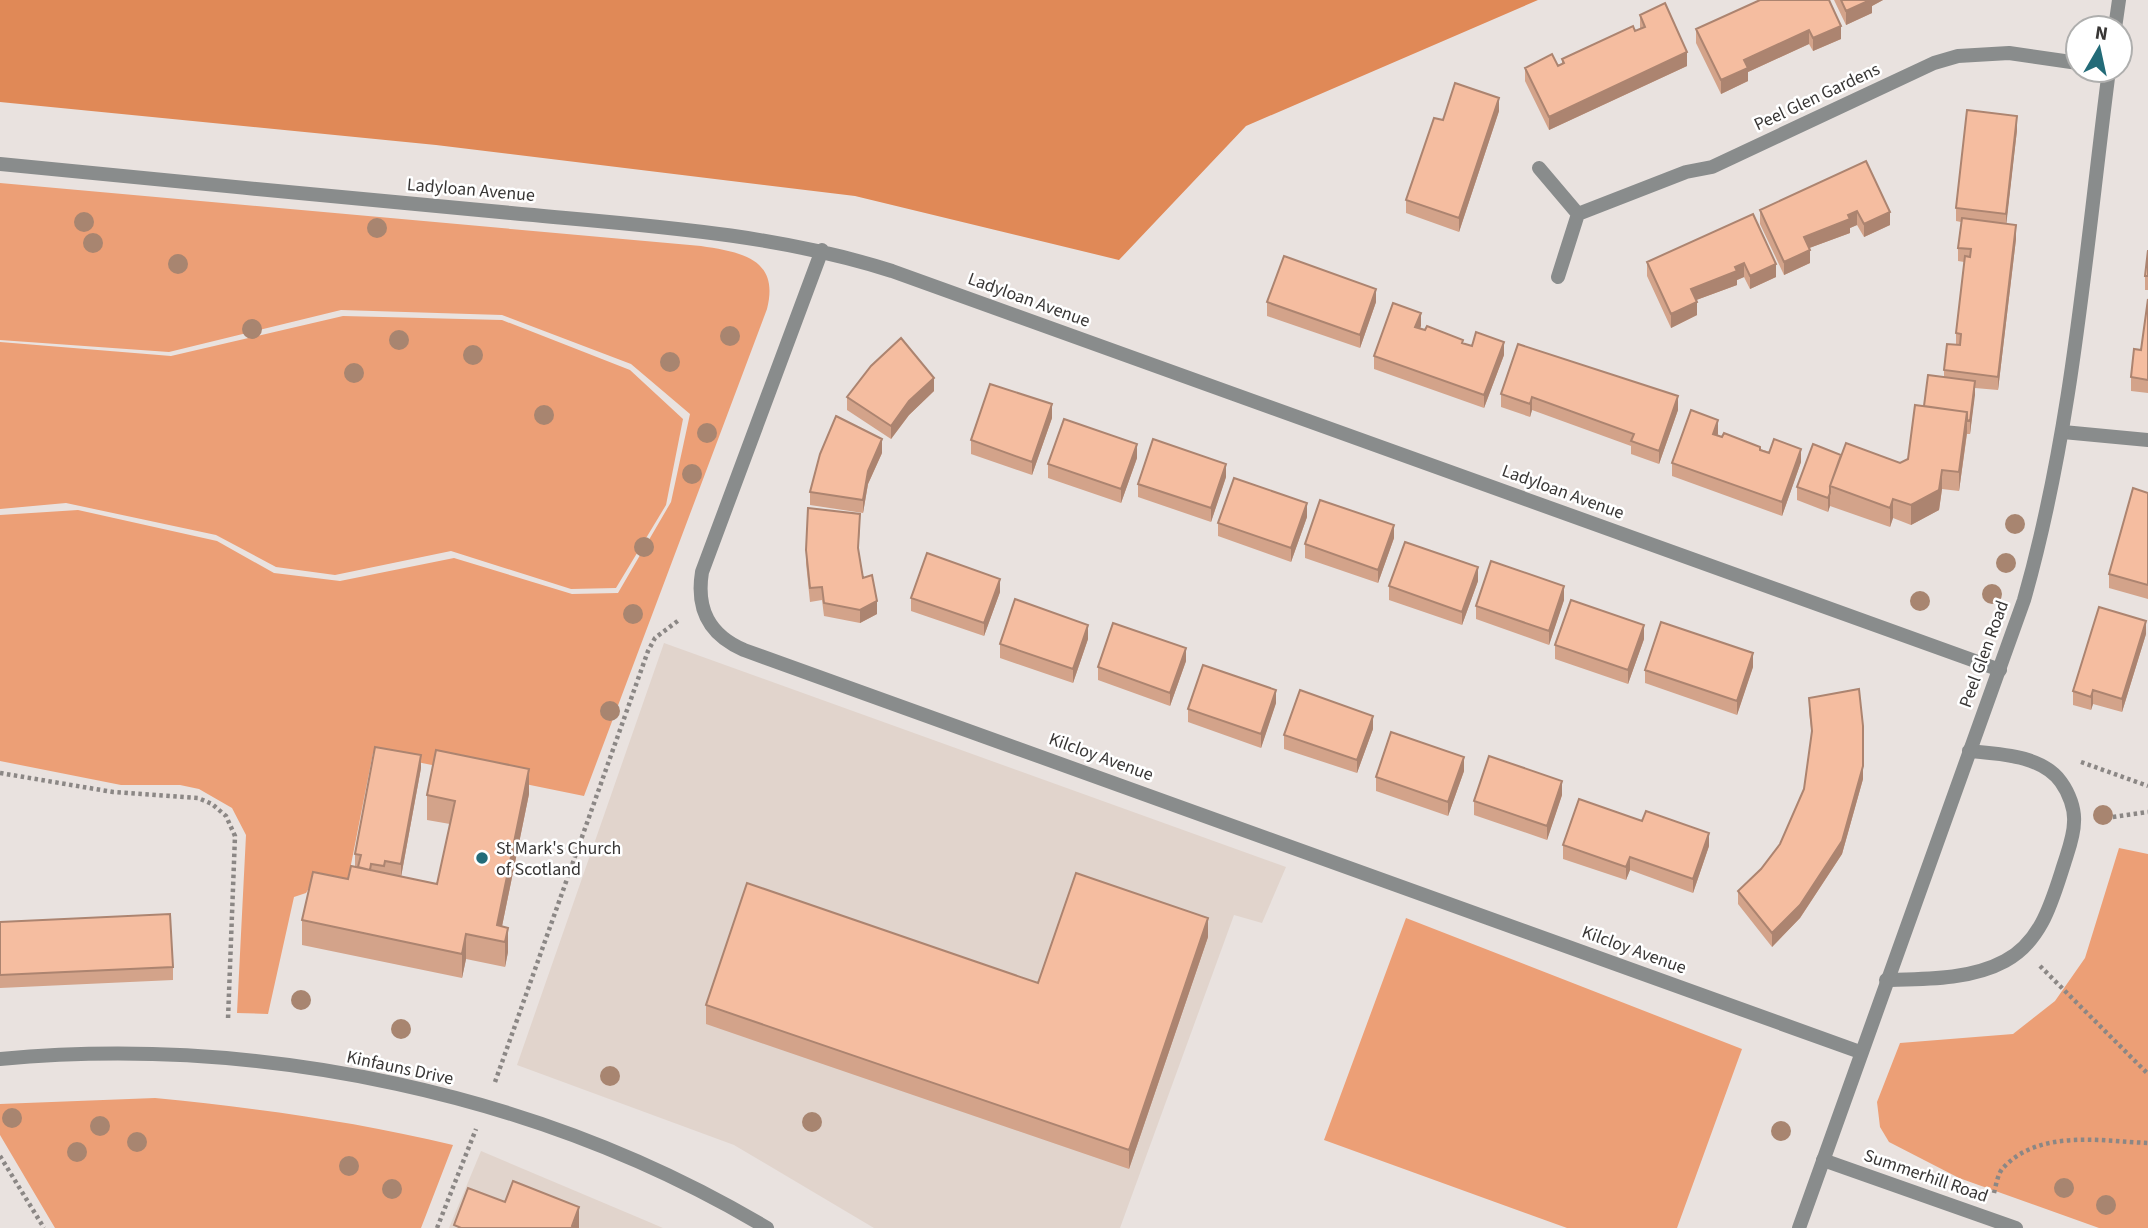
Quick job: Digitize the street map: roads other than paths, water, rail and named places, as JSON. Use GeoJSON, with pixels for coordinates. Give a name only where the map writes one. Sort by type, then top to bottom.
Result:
{"type":"FeatureCollection","features":[{"type":"Feature","properties":{"kind":"street","name":"Peel Glen Gardens"},"geometry":{"type":"LineString","coordinates":[[1578,214],[1686,172],[1712,167],[1934,63],[1984,52],[2064,61]]}},
{"type":"Feature","properties":{"kind":"street","name":"Peel Glen Road"},"geometry":{"type":"LineString","coordinates":[[1799,1228],[1885,980],[2000,670],[2040,545],[2063,432],[2107,84]]}},
{"type":"Feature","properties":{"kind":"street","name":"Ladyloan Avenue"},"geometry":{"type":"LineString","coordinates":[[0,164],[591,221],[720,235],[821,250],[892,271],[2000,670]]}},
{"type":"Feature","properties":{"kind":"street"},"geometry":{"type":"LineString","coordinates":[[1539,168],[1578,214],[1558,277]]}},
{"type":"Feature","properties":{"kind":"street","name":"Kilcloy Avenue"},"geometry":{"type":"LineString","coordinates":[[821,250],[702,572],[701,608],[713,630],[744,650],[1860,1052]]}},
{"type":"Feature","properties":{"kind":"street"},"geometry":{"type":"LineString","coordinates":[[2063,432],[2148,440]]}},
{"type":"Feature","properties":{"kind":"street"},"geometry":{"type":"LineString","coordinates":[[1885,980],[1944,977],[1985,970],[2022,949],[2038,930],[2050,908],[2074,822],[2071,800],[2061,782],[2047,769],[2026,759],[1969,751]]}},
{"type":"Feature","properties":{"kind":"street","name":"Kinfauns Drive"},"geometry":{"type":"LineString","coordinates":[[0,1059],[54,1054],[223,1057],[363,1078],[485,1105],[635,1158],[726,1203],[767,1228]]}},
{"type":"Feature","properties":{"kind":"street","name":"Summerhill Road"},"geometry":{"type":"LineString","coordinates":[[1823,1160],[2016,1228]]}},
{"type":"Feature","properties":{"kind":"place","name":"St Mark's Church of Scotland"},"geometry":{"type":"Point","coordinates":[482,858]}}]}
